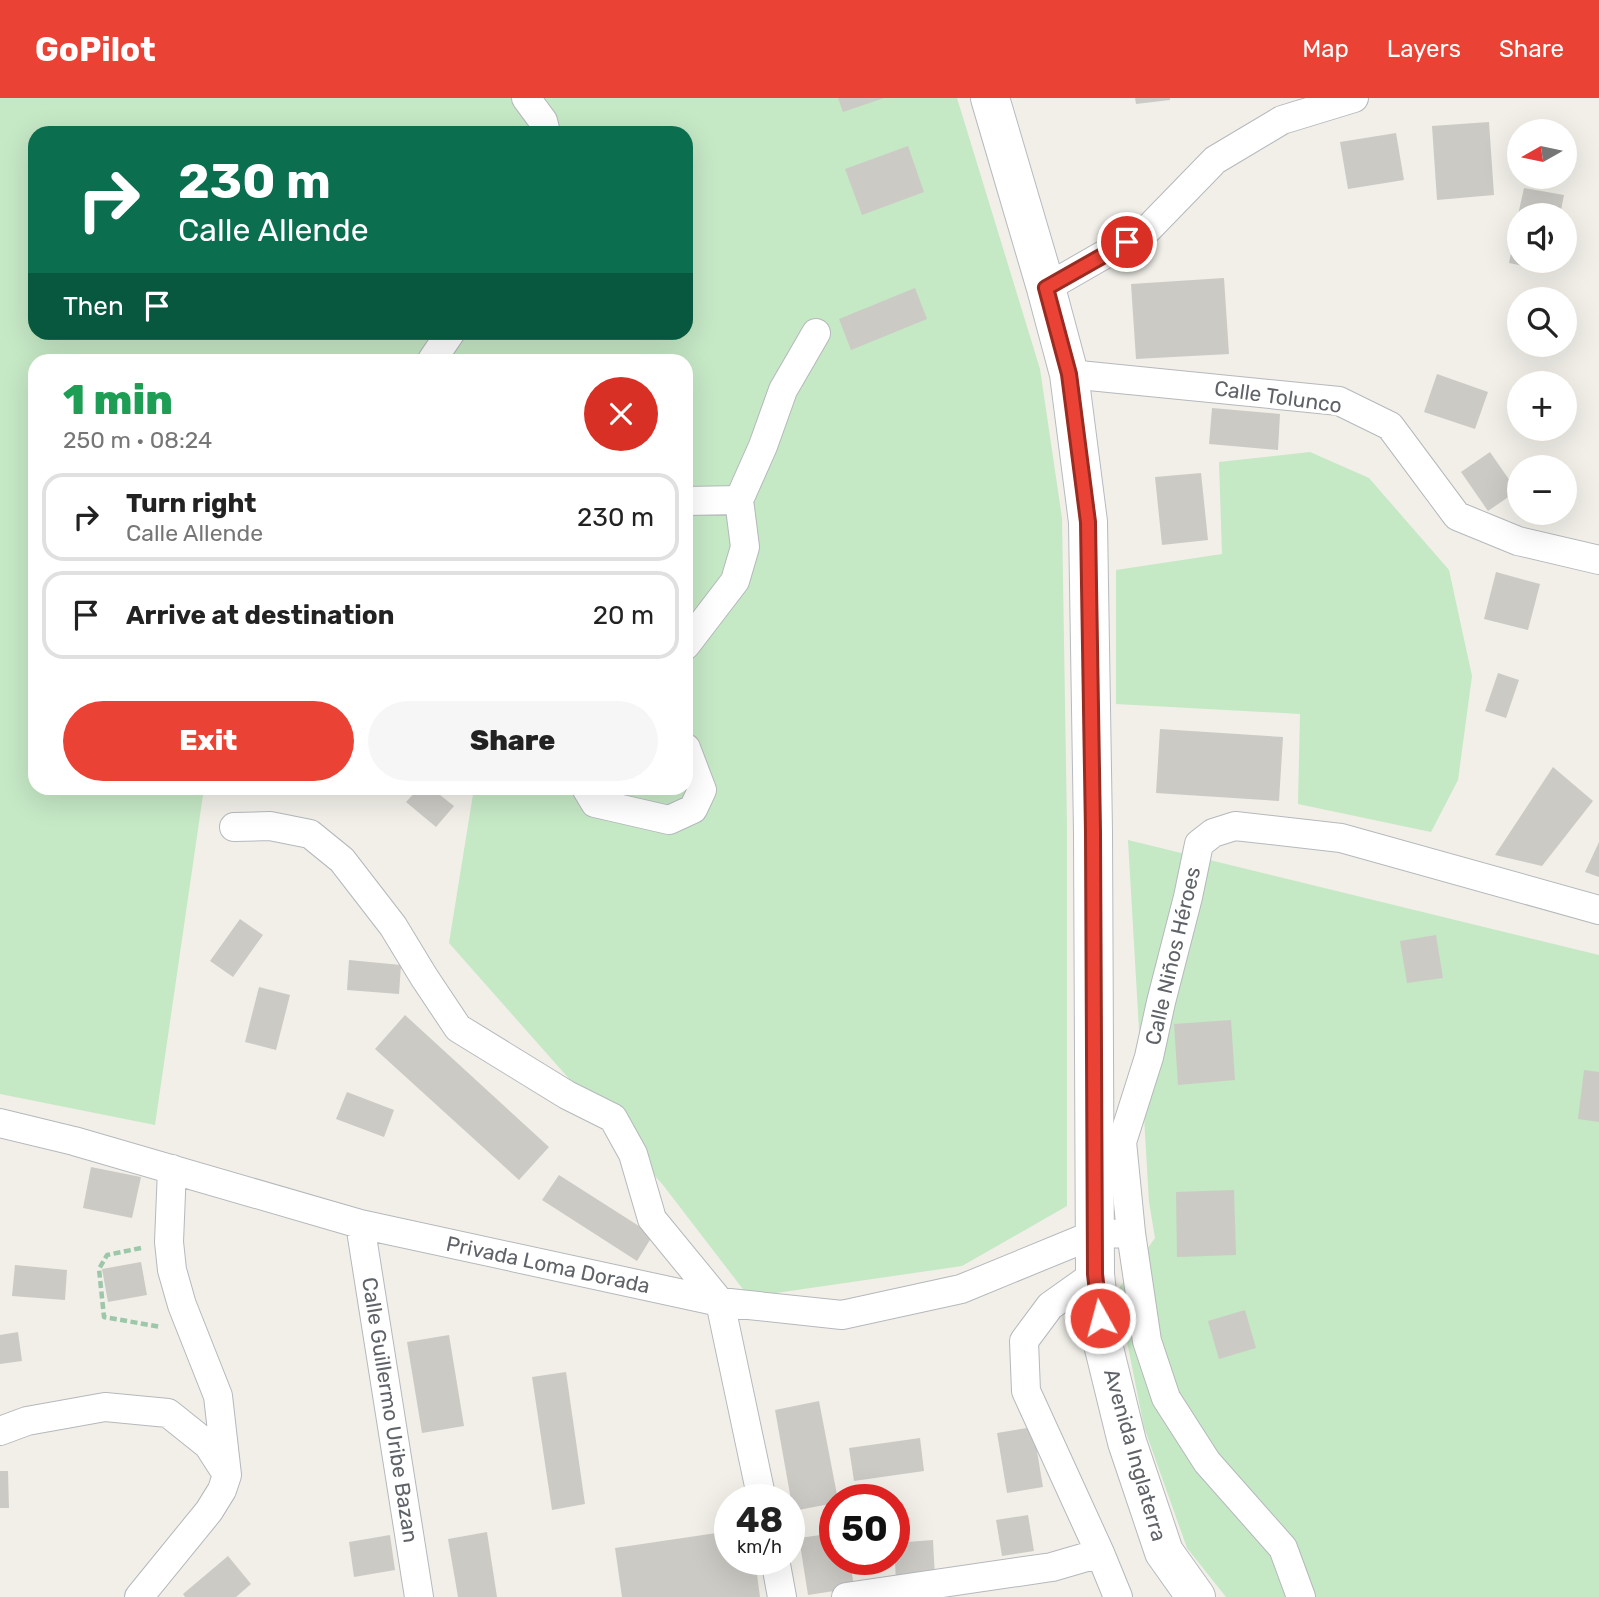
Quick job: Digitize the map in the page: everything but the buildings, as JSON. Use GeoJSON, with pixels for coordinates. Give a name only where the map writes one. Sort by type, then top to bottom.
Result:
{"type":"FeatureCollection","features":[{"type":"Feature","properties":{"kind":"main road","name":"Avenida Inglaterra"},"geometry":{"type":"LineString","coordinates":[[990,98],[1069,374],[1088,522],[1093,845],[1113,1233],[1095,1274],[1102,1340],[1127,1442],[1164,1552],[1196,1597]]}},
{"type":"Feature","properties":{"kind":"street"},"geometry":{"type":"LineString","coordinates":[[526,98],[544,126]]}},
{"type":"Feature","properties":{"kind":"street"},"geometry":{"type":"LineString","coordinates":[[1046,288],[1147,230],[1215,160],[1282,120],[1354,98]]}},
{"type":"Feature","properties":{"kind":"street"},"geometry":{"type":"LineString","coordinates":[[693,636],[735,581],[745,547],[739,500],[783,390],[816,333]]}},
{"type":"Feature","properties":{"kind":"street","name":"Calle Tolunco"},"geometry":{"type":"LineString","coordinates":[[1069,374],[1339,401],[1390,426],[1457,516],[1518,541],[1599,561]]}},
{"type":"Feature","properties":{"kind":"street"},"geometry":{"type":"LineString","coordinates":[[693,501],[739,500]]}},
{"type":"Feature","properties":{"kind":"street"},"geometry":{"type":"LineString","coordinates":[[591,795],[596,803],[669,820],[693,808],[702,790],[693,766]]}},
{"type":"Feature","properties":{"kind":"street"},"geometry":{"type":"LineString","coordinates":[[234,827],[270,825],[310,834],[342,860],[393,926],[458,1028],[567,1095],[613,1118],[633,1154],[652,1219],[720,1302],[759,1484]]}},
{"type":"Feature","properties":{"kind":"street","name":"Calle Niños Héroes"},"geometry":{"type":"LineString","coordinates":[[1301,1597],[1283,1548],[1207,1462],[1166,1398],[1113,1233],[1122,1142],[1149,1057],[1199,844],[1213,833],[1235,826],[1341,838],[1599,910]]}},
{"type":"Feature","properties":{"kind":"street","name":"Privada Loma Dorada"},"geometry":{"type":"LineString","coordinates":[[0,1123],[74,1141],[360,1224],[720,1302],[842,1315],[961,1289],[1113,1233]]}},
{"type":"Feature","properties":{"kind":"street"},"geometry":{"type":"LineString","coordinates":[[139,1597],[209,1511],[222,1490],[227,1475],[218,1396],[193,1334],[172,1270],[169,1242],[172,1169]]}},
{"type":"Feature","properties":{"kind":"street","name":"Calle Guillermo Uribe Bazan"},"geometry":{"type":"LineString","coordinates":[[360,1224],[419,1597]]}},
{"type":"Feature","properties":{"kind":"street"},"geometry":{"type":"LineString","coordinates":[[1095,1274],[1050,1306],[1024,1341],[1026,1391],[1118,1597]]}},
{"type":"Feature","properties":{"kind":"street"},"geometry":{"type":"LineString","coordinates":[[0,1431],[27,1421],[105,1406],[168,1413],[208,1445],[227,1475]]}},
{"type":"Feature","properties":{"kind":"street"},"geometry":{"type":"LineString","coordinates":[[846,1597],[969,1588],[1100,1553]]}},
{"type":"Feature","properties":{"kind":"street"},"geometry":{"type":"LineString","coordinates":[[778,1575],[782,1597]]}},
{"type":"Feature","properties":{"kind":"path"},"geometry":{"type":"LineString","coordinates":[[169,1242],[107,1255],[99,1269],[104,1317],[193,1334]]}},
{"type":"Feature","properties":{"kind":"green space"},"geometry":{"type":"Polygon","coordinates":[[[0,98],[957,98],[1040,369],[1062,518],[1067,827],[1067,1206],[962,1266],[749,1297],[663,1185],[449,943],[473,795],[693,795],[693,354],[28,354],[28,795],[203,795],[155,1125],[0,1094],[0,98]]]}},
{"type":"Feature","properties":{"kind":"green space"},"geometry":{"type":"Polygon","coordinates":[[[1310,452],[1369,478],[1449,570],[1472,676],[1458,780],[1431,832],[1298,804],[1300,714],[1116,704],[1116,570],[1222,554],[1219,462],[1310,452]]]}},
{"type":"Feature","properties":{"kind":"green space"},"geometry":{"type":"Polygon","coordinates":[[[1128,840],[1599,955],[1599,1597],[1226,1597],[1187,1548],[1144,1427],[1117,1291],[1155,1238],[1149,1202],[1128,840]]]}},
{"type":"Feature","properties":{"kind":"route"},"geometry":{"type":"LineString","coordinates":[[1100,1318],[1095,1274],[1093,832],[1088,522],[1069,374],[1046,288],[1127,242]]}}]}
